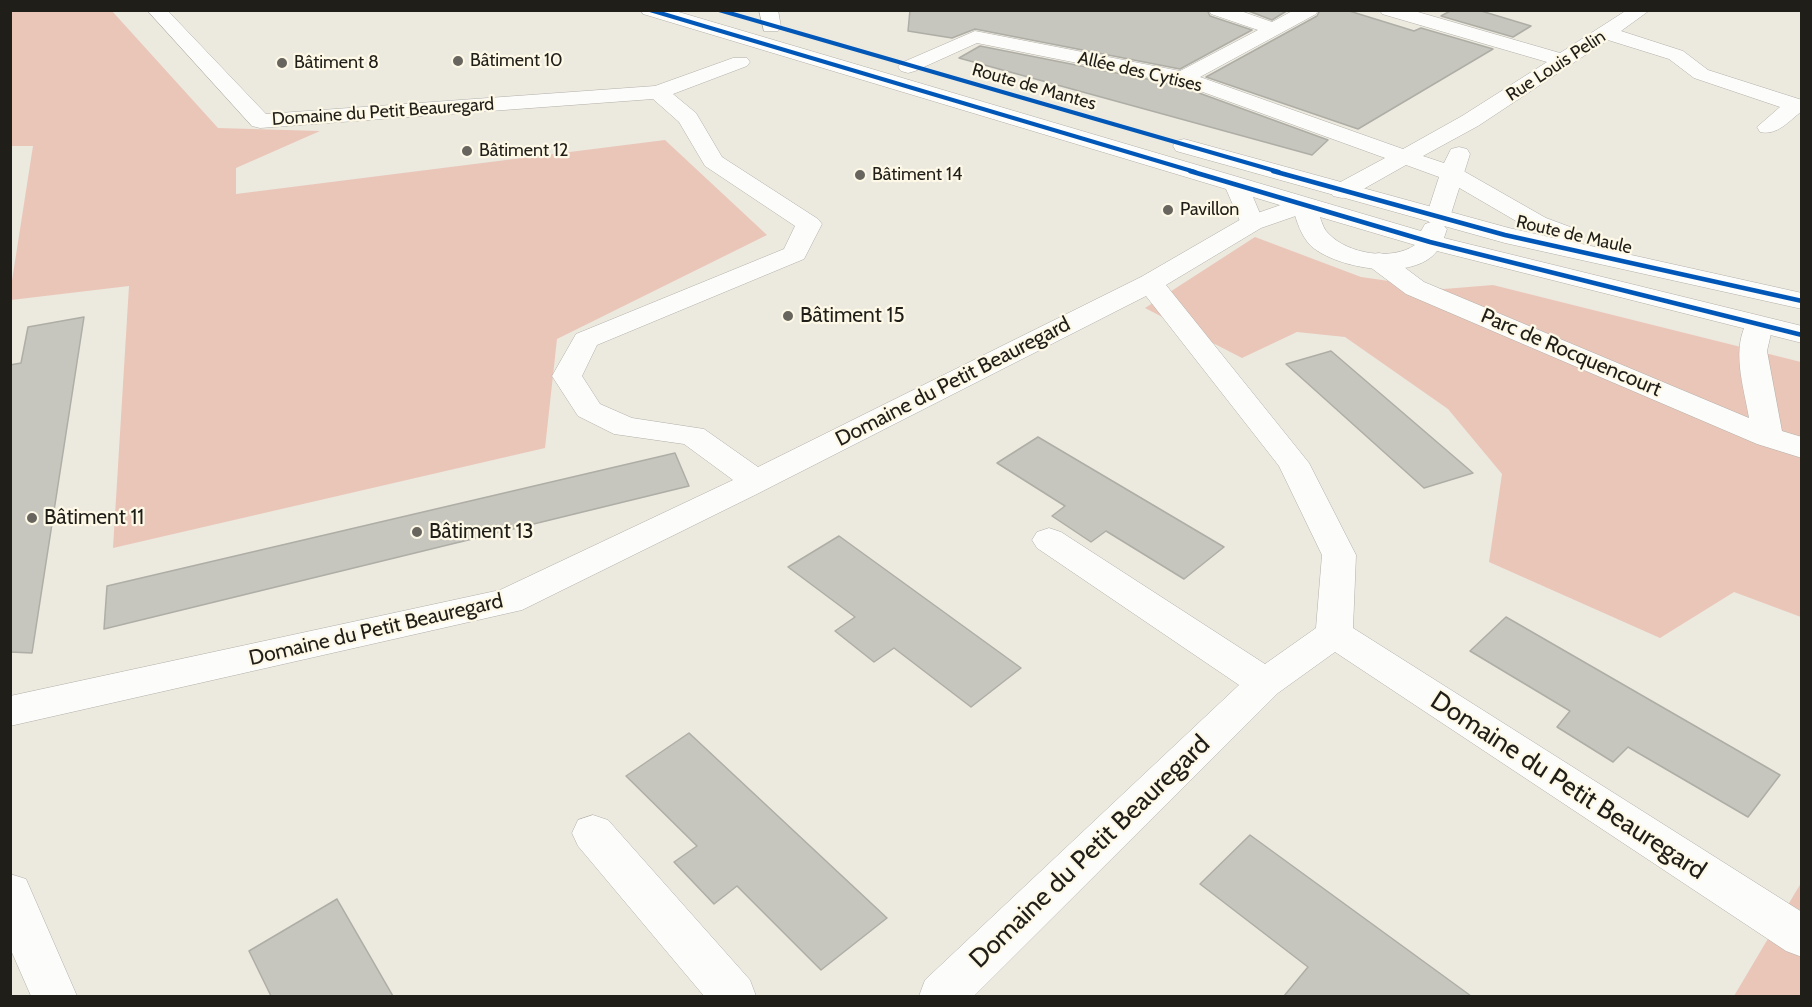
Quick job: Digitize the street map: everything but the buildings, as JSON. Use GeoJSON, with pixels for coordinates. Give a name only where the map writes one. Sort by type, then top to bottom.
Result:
{"type":"FeatureCollection","features":[{"type":"Feature","properties":{"kind":"street","name":"Domaine du Petit Beauregard"},"geometry":{"type":"LineString","coordinates":[[156,10],[260,121],[658,92],[740,62]]}},
{"type":"Feature","properties":{"kind":"street","name":"Route de Mantes"},"geometry":{"type":"LineString","coordinates":[[650,10],[1430,242]]}},
{"type":"Feature","properties":{"kind":"street","name":"Route de Mantes"},"geometry":{"type":"LineString","coordinates":[[719,10],[770,19],[908,67],[1342,190]]}},
{"type":"Feature","properties":{"kind":"street"},"geometry":{"type":"LineString","coordinates":[[1218,10],[1274,29]]}},
{"type":"Feature","properties":{"kind":"street"},"geometry":{"type":"LineString","coordinates":[[1183,78],[1309,10]]}},
{"type":"Feature","properties":{"kind":"street"},"geometry":{"type":"LineString","coordinates":[[1389,10],[1565,61]]}},
{"type":"Feature","properties":{"kind":"street","name":"Rue Louis Pelin"},"geometry":{"type":"LineString","coordinates":[[1304,205],[1342,190],[1470,121],[1641,10]]}},
{"type":"Feature","properties":{"kind":"street"},"geometry":{"type":"LineString","coordinates":[[1606,33],[1676,55],[1701,74],[1796,105],[1768,127]]}},
{"type":"Feature","properties":{"kind":"street","name":"Allée des Cytises"},"geometry":{"type":"LineString","coordinates":[[908,67],[975,38],[1183,78],[1452,174],[1538,224],[1581,239],[1686,265],[1704,280]]}},
{"type":"Feature","properties":{"kind":"street"},"geometry":{"type":"LineString","coordinates":[[658,92],[688,118],[713,161],[809,224],[795,254],[586,340],[567,376],[589,410],[625,427],[693,436],[756,481]]}},
{"type":"Feature","properties":{"kind":"street"},"geometry":{"type":"LineString","coordinates":[[1304,205],[1311,227],[1321,242],[1352,256],[1392,262],[1412,258],[1422,253],[1430,242],[1470,121]]}},
{"type":"Feature","properties":{"kind":"street"},"geometry":{"type":"LineString","coordinates":[[1236,185],[1252,223]]}},
{"type":"Feature","properties":{"kind":"street","name":"Route de Maule"},"geometry":{"type":"LineString","coordinates":[[1342,190],[1505,235],[1802,301]]}},
{"type":"Feature","properties":{"kind":"street","name":"Domaine du Petit Beauregard"},"geometry":{"type":"LineString","coordinates":[[10,711],[509,601],[756,481],[1150,283],[1252,223],[1304,205]]}},
{"type":"Feature","properties":{"kind":"street","name":"Route de Maule"},"geometry":{"type":"LineString","coordinates":[[1430,242],[1802,335]]}},
{"type":"Feature","properties":{"kind":"street","name":"Parc de Rocquencourt"},"geometry":{"type":"LineString","coordinates":[[1379,261],[1415,288],[1768,437],[1802,448]]}},
{"type":"Feature","properties":{"kind":"street"},"geometry":{"type":"LineString","coordinates":[[1150,283],[1293,463],[1339,555],[1334,634]]}},
{"type":"Feature","properties":{"kind":"street"},"geometry":{"type":"LineString","coordinates":[[1759,325],[1754,351],[1768,437]]}},
{"type":"Feature","properties":{"kind":"street"},"geometry":{"type":"LineString","coordinates":[[1049,540],[1265,683]]}},
{"type":"Feature","properties":{"kind":"street","name":"Domaine du Petit Beauregard"},"geometry":{"type":"LineString","coordinates":[[942,996],[1265,683],[1334,634],[1802,937]]}},
{"type":"Feature","properties":{"kind":"street"},"geometry":{"type":"LineString","coordinates":[[593,833],[733,996]]}},
{"type":"Feature","properties":{"kind":"street"},"geometry":{"type":"LineString","coordinates":[[10,893],[54,996]]}},
{"type":"Feature","properties":{"kind":"shaded area"},"geometry":{"type":"Polygon","coordinates":[[[11,11],[112,11],[218,128],[320,131],[236,168],[236,194],[665,140],[767,235],[557,339],[545,448],[113,548],[129,286],[11,300],[11,287],[33,146],[11,146],[11,11]]]}},
{"type":"Feature","properties":{"kind":"shaded area"},"geometry":{"type":"Polygon","coordinates":[[[1255,237],[1361,277],[1444,289],[1493,285],[1801,362],[1801,617],[1734,592],[1660,638],[1489,562],[1502,474],[1448,409],[1345,337],[1297,332],[1242,358],[1145,308],[1255,237]]]}},
{"type":"Feature","properties":{"kind":"shaded area"},"geometry":{"type":"Polygon","coordinates":[[[1801,883],[1801,996],[1734,996],[1801,883]]]}},
{"type":"Feature","properties":{"kind":"cycle path"},"geometry":{"type":"LineString","coordinates":[[650,10],[1430,242],[1802,335]]}},
{"type":"Feature","properties":{"kind":"cycle path"},"geometry":{"type":"LineString","coordinates":[[719,10],[1250,164],[1505,235],[1802,301]]}},
{"type":"Feature","properties":{"kind":"place","name":"Bâtiment 10"},"geometry":{"type":"Point","coordinates":[458,61]}},
{"type":"Feature","properties":{"kind":"place","name":"Bâtiment 8"},"geometry":{"type":"Point","coordinates":[282,63]}},
{"type":"Feature","properties":{"kind":"place","name":"Bâtiment 12"},"geometry":{"type":"Point","coordinates":[467,151]}},
{"type":"Feature","properties":{"kind":"place","name":"Bâtiment 14"},"geometry":{"type":"Point","coordinates":[860,175]}},
{"type":"Feature","properties":{"kind":"place","name":"Pavillon"},"geometry":{"type":"Point","coordinates":[1168,210]}},
{"type":"Feature","properties":{"kind":"place","name":"Bâtiment 15"},"geometry":{"type":"Point","coordinates":[788,316]}},
{"type":"Feature","properties":{"kind":"place","name":"Bâtiment 11"},"geometry":{"type":"Point","coordinates":[32,518]}},
{"type":"Feature","properties":{"kind":"place","name":"Bâtiment 13"},"geometry":{"type":"Point","coordinates":[417,532]}}]}
